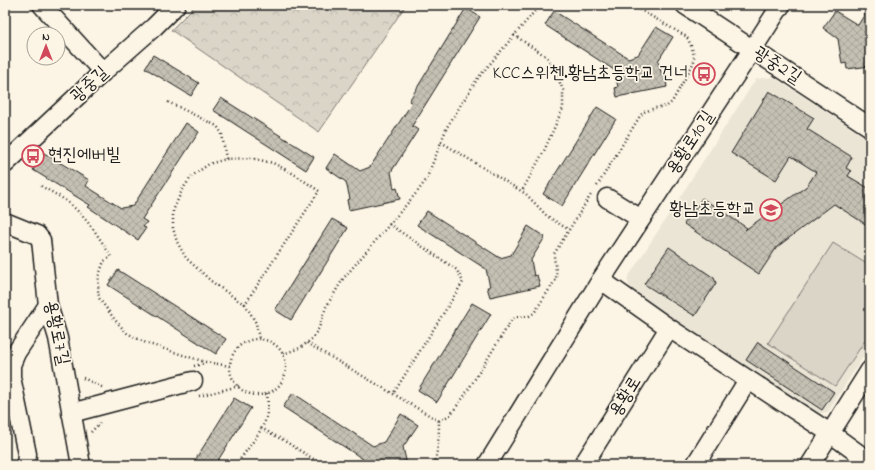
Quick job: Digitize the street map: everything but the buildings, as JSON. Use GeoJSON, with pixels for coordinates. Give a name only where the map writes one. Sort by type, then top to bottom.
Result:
{"type":"FeatureCollection","features":[{"type":"Feature","properties":{"kind":"street"},"geometry":{"type":"LineString","coordinates":[[42,5],[103,72]]}},
{"type":"Feature","properties":{"kind":"street","name":"광중길"},"geometry":{"type":"LineString","coordinates":[[5,164],[176,5]]}},
{"type":"Feature","properties":{"kind":"street","name":"광중2길"},"geometry":{"type":"LineString","coordinates":[[684,5],[752,50],[868,121]]}},
{"type":"Feature","properties":{"kind":"street","name":"용황로10길"},"geometry":{"type":"LineString","coordinates":[[487,465],[601,280],[780,5]]}},
{"type":"Feature","properties":{"kind":"street"},"geometry":{"type":"LineString","coordinates":[[607,198],[641,219]]}},
{"type":"Feature","properties":{"kind":"street","name":"용황로7길"},"geometry":{"type":"LineString","coordinates":[[5,222],[37,235],[41,240],[48,305],[58,338],[81,465]]}},
{"type":"Feature","properties":{"kind":"street"},"geometry":{"type":"LineString","coordinates":[[601,280],[669,328],[830,433],[870,462]]}},
{"type":"Feature","properties":{"kind":"street"},"geometry":{"type":"LineString","coordinates":[[26,465],[27,454],[11,377],[11,365],[16,353],[48,305]]}},
{"type":"Feature","properties":{"kind":"street","name":"용황로"},"geometry":{"type":"LineString","coordinates":[[583,465],[669,328]]}},
{"type":"Feature","properties":{"kind":"street"},"geometry":{"type":"LineString","coordinates":[[810,465],[870,370]]}},
{"type":"Feature","properties":{"kind":"street"},"geometry":{"type":"LineString","coordinates":[[695,465],[748,380]]}},
{"type":"Feature","properties":{"kind":"street"},"geometry":{"type":"LineString","coordinates":[[71,412],[194,381]]}},
{"type":"Feature","properties":{"kind":"path"},"geometry":{"type":"LineString","coordinates":[[283,354],[300,348],[312,339],[319,328],[326,307],[343,279],[426,180],[447,127],[478,78],[540,5]]}},
{"type":"Feature","properties":{"kind":"path"},"geometry":{"type":"LineString","coordinates":[[439,421],[450,415],[512,321],[516,317],[529,316],[534,313],[556,279],[557,274],[554,254],[640,116],[644,112],[667,106],[672,102],[694,62],[692,48],[687,38],[632,5]]}},
{"type":"Feature","properties":{"kind":"path"},"geometry":{"type":"LineString","coordinates":[[514,35],[546,57],[556,71],[563,90],[563,108],[544,152],[522,191]]}},
{"type":"Feature","properties":{"kind":"path"},"geometry":{"type":"LineString","coordinates":[[168,102],[217,126],[222,134],[226,159]]}},
{"type":"Feature","properties":{"kind":"path"},"geometry":{"type":"LineString","coordinates":[[441,142],[522,191],[547,216],[569,230]]}},
{"type":"Feature","properties":{"kind":"path"},"geometry":{"type":"LineString","coordinates":[[245,304],[319,191],[294,174],[273,163],[251,158],[226,159],[209,164],[192,176],[182,190],[173,211],[173,228],[177,242],[186,258],[211,281],[245,304],[256,322],[259,339]]}},
{"type":"Feature","properties":{"kind":"path"},"geometry":{"type":"LineString","coordinates":[[41,186],[71,205],[85,220],[111,256],[104,261],[99,275],[99,298],[127,333],[146,343],[182,355],[206,362],[230,366]]}},
{"type":"Feature","properties":{"kind":"path"},"geometry":{"type":"LineString","coordinates":[[389,224],[457,270],[462,282],[393,394]]}},
{"type":"Feature","properties":{"kind":"path"},"geometry":{"type":"LineString","coordinates":[[259,339],[269,341],[277,346],[283,354],[286,363],[286,372],[282,381],[276,388],[267,393],[248,393],[235,382],[231,374],[230,366],[236,350],[242,344],[250,340],[259,339]]}},
{"type":"Feature","properties":{"kind":"path"},"geometry":{"type":"LineString","coordinates":[[307,342],[439,421]]}},
{"type":"Feature","properties":{"kind":"path"},"geometry":{"type":"LineString","coordinates":[[236,465],[266,418],[268,403],[267,393]]}},
{"type":"Feature","properties":{"kind":"path"},"geometry":{"type":"LineString","coordinates":[[434,465],[437,456],[439,421]]}},
{"type":"Feature","properties":{"kind":"path"},"geometry":{"type":"LineString","coordinates":[[261,428],[323,465]]}},
{"type":"Feature","properties":{"kind":"shaded area","name":"황남초등학교"},"geometry":{"type":"Polygon","coordinates":[[[773,77],[870,140],[870,346],[828,412],[817,414],[631,291],[627,279],[756,79],[773,77]]]}},
{"type":"Feature","properties":{"kind":"green space"},"geometry":{"type":"Polygon","coordinates":[[[196,5],[406,5],[319,132],[171,30],[196,5]]]}},
{"type":"Feature","properties":{"kind":"green space"},"geometry":{"type":"Polygon","coordinates":[[[833,243],[870,266],[870,333],[835,386],[768,343],[833,243]]]}},
{"type":"Feature","properties":{"kind":"place","name":"KCC스위첸.황남초등학교 건너"},"geometry":{"type":"Point","coordinates":[704,74]}},
{"type":"Feature","properties":{"kind":"place","name":"현진에버빌"},"geometry":{"type":"Point","coordinates":[33,156]}},
{"type":"Feature","properties":{"kind":"place","name":"황남초등학교"},"geometry":{"type":"Point","coordinates":[771,210]}}]}
